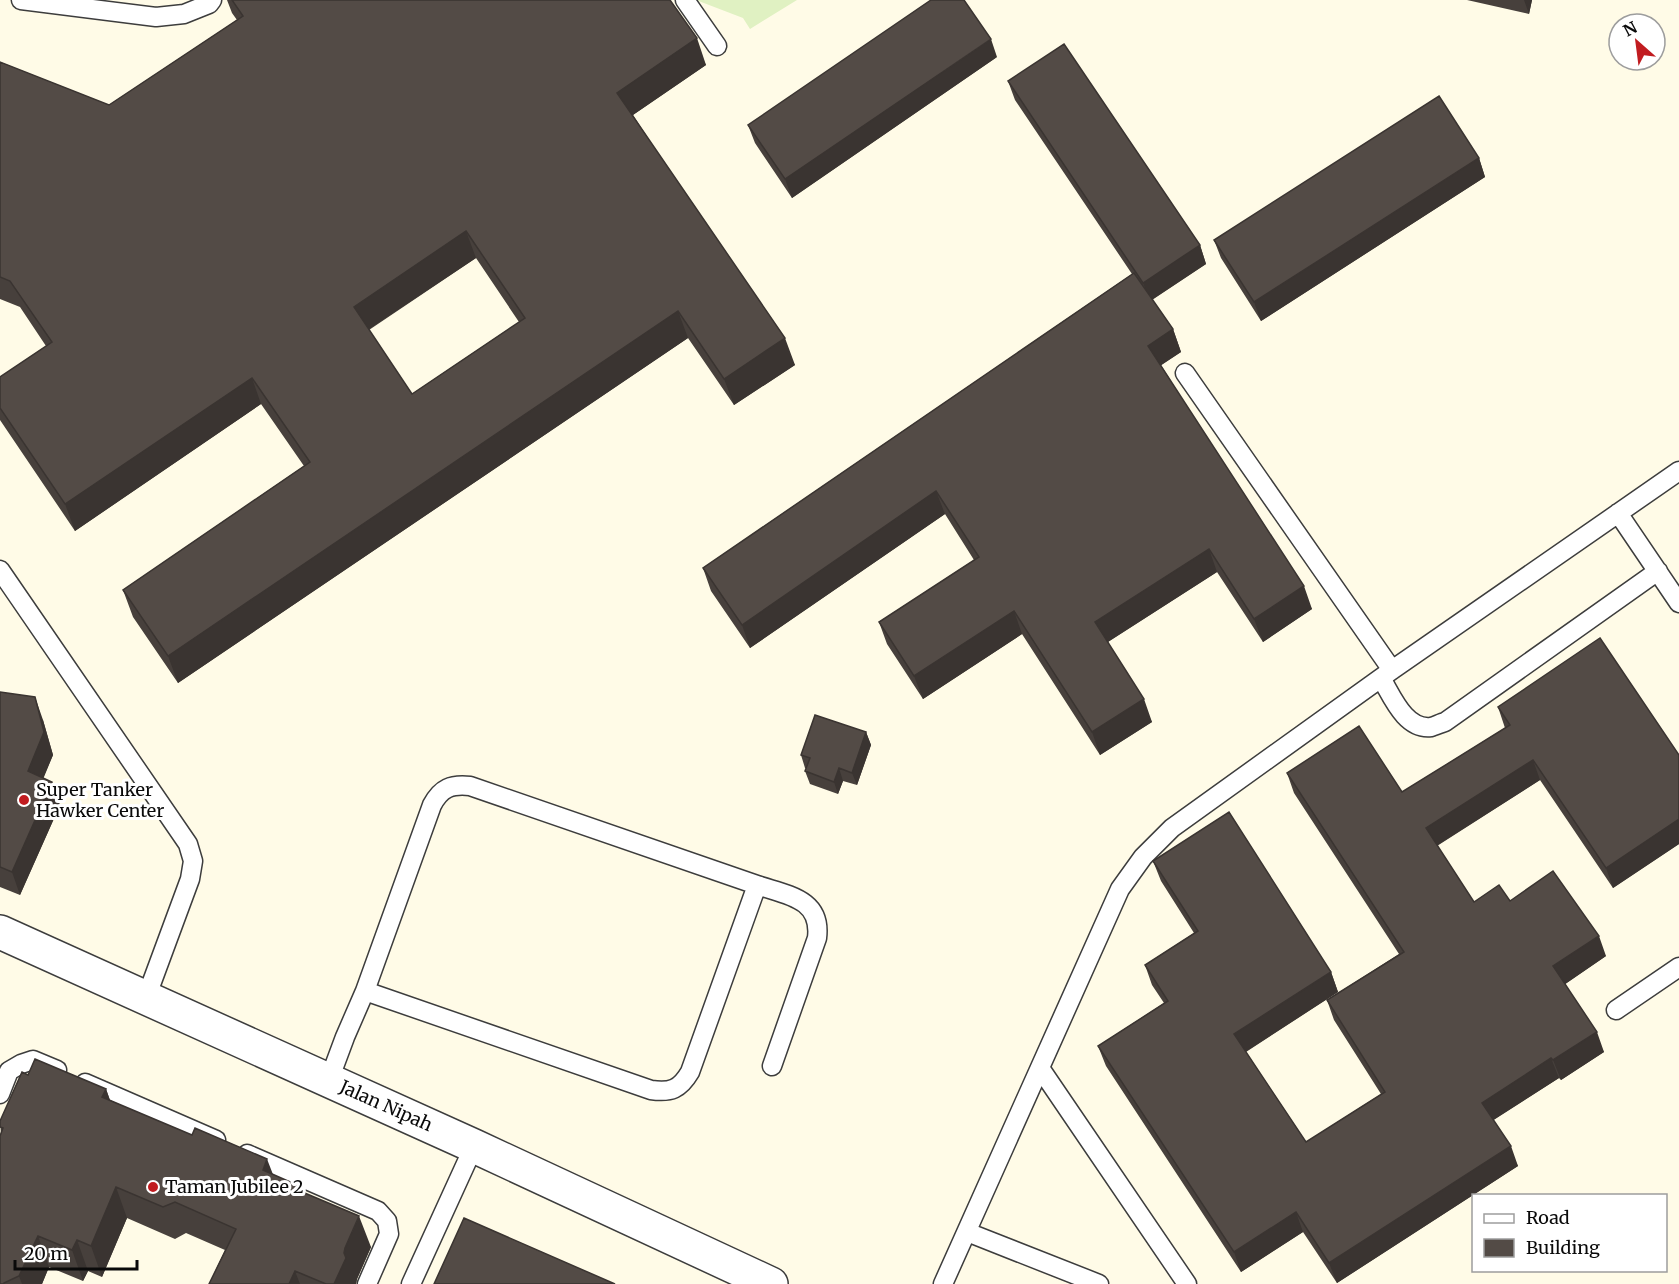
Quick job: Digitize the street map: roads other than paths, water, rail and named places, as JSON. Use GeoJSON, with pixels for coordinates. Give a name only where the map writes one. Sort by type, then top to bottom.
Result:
{"type":"FeatureCollection","features":[{"type":"Feature","properties":{"kind":"street","name":"Jalan Nipah"},"geometry":{"type":"LineString","coordinates":[[0,932],[474,1146],[771,1284]]}},
{"type":"Feature","properties":{"kind":"lane"},"geometry":{"type":"LineString","coordinates":[[21,0],[156,17],[184,14],[209,4],[212,0]]}},
{"type":"Feature","properties":{"kind":"lane"},"geometry":{"type":"LineString","coordinates":[[685,0],[717,46]]}},
{"type":"Feature","properties":{"kind":"lane"},"geometry":{"type":"LineString","coordinates":[[1185,373],[1386,674],[1403,713],[1413,724],[1430,727],[1454,715],[1658,571]]}},
{"type":"Feature","properties":{"kind":"lane"},"geometry":{"type":"LineString","coordinates":[[943,1284],[1120,889],[1143,857],[1172,828],[1386,674],[1679,471]]}},
{"type":"Feature","properties":{"kind":"lane"},"geometry":{"type":"LineString","coordinates":[[1618,513],[1679,603]]}},
{"type":"Feature","properties":{"kind":"lane"},"geometry":{"type":"LineString","coordinates":[[0,570],[188,844],[193,861],[190,879],[146,998]]}},
{"type":"Feature","properties":{"kind":"lane"},"geometry":{"type":"LineString","coordinates":[[329,1080],[365,991],[432,805],[437,795],[447,788],[458,785],[470,786],[809,905],[819,927],[817,938],[772,1066]]}},
{"type":"Feature","properties":{"kind":"lane"},"geometry":{"type":"LineString","coordinates":[[365,991],[651,1090],[664,1092],[675,1089],[684,1082],[690,1072],[757,885]]}},
{"type":"Feature","properties":{"kind":"lane"},"geometry":{"type":"LineString","coordinates":[[1616,1010],[1679,967]]}},
{"type":"Feature","properties":{"kind":"lane"},"geometry":{"type":"LineString","coordinates":[[0,1094],[9,1071],[33,1060],[378,1211],[387,1221],[389,1234],[367,1284]]}},
{"type":"Feature","properties":{"kind":"lane"},"geometry":{"type":"LineString","coordinates":[[1040,1068],[1186,1284]]}},
{"type":"Feature","properties":{"kind":"lane"},"geometry":{"type":"LineString","coordinates":[[411,1284],[474,1146]]}},
{"type":"Feature","properties":{"kind":"lane"},"geometry":{"type":"LineString","coordinates":[[967,1232],[1099,1284]]}},
{"type":"Feature","properties":{"kind":"place","name":"Super Tanker Hawker Center"},"geometry":{"type":"Point","coordinates":[24,800]}},
{"type":"Feature","properties":{"kind":"place","name":"Taman Jubilee 2"},"geometry":{"type":"Point","coordinates":[153,1187]}}]}
